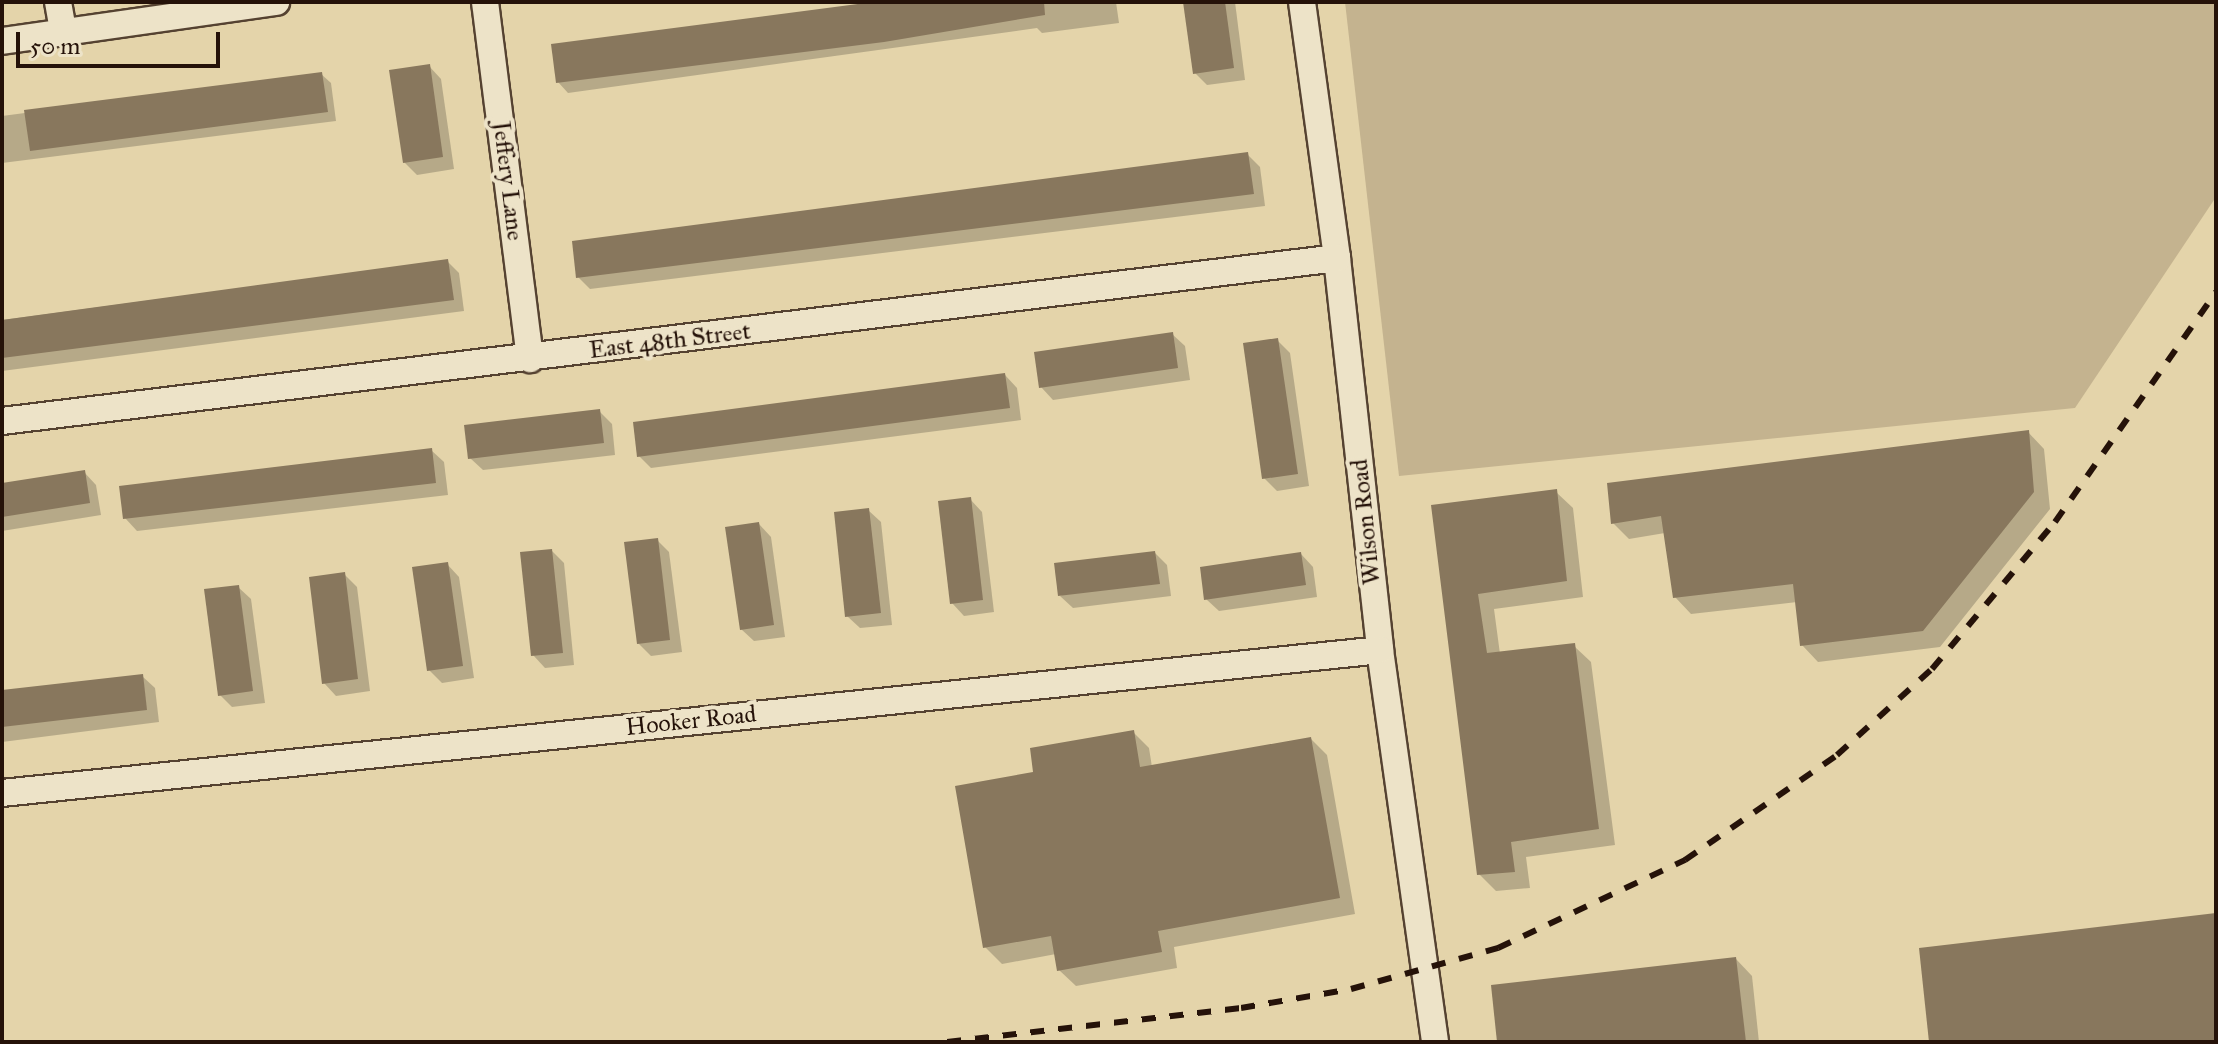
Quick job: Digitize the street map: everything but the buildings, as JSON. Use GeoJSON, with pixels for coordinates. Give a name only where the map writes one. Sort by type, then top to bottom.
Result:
{"type":"FeatureCollection","features":[{"type":"Feature","properties":{"kind":"street"},"geometry":{"type":"LineString","coordinates":[[58,2],[63,29]]}},
{"type":"Feature","properties":{"kind":"street"},"geometry":{"type":"LineString","coordinates":[[2,41],[63,29],[276,2]]}},
{"type":"Feature","properties":{"kind":"street","name":"Jeffery Lane"},"geometry":{"type":"LineString","coordinates":[[485,2],[530,359]]}},
{"type":"Feature","properties":{"kind":"street","name":"Wilson Road"},"geometry":{"type":"LineString","coordinates":[[1302,2],[1337,258],[1380,650],[1435,1042]]}},
{"type":"Feature","properties":{"kind":"street","name":"East 48th Street"},"geometry":{"type":"LineString","coordinates":[[2,421],[530,359],[1337,258]]}},
{"type":"Feature","properties":{"kind":"street","name":"Hooker Road"},"geometry":{"type":"LineString","coordinates":[[2,793],[1380,650]]}},
{"type":"Feature","properties":{"kind":"shaded area"},"geometry":{"type":"Polygon","coordinates":[[[1345,2],[2216,2],[2216,197],[2075,408],[1399,476],[1345,2]]]}},
{"type":"Feature","properties":{"kind":"railway"},"geometry":{"type":"LineString","coordinates":[[947,1042],[1241,1008],[1351,989],[1498,948],[1685,860],[1837,755],[1932,669],[2055,522],[2216,292]]}}]}
